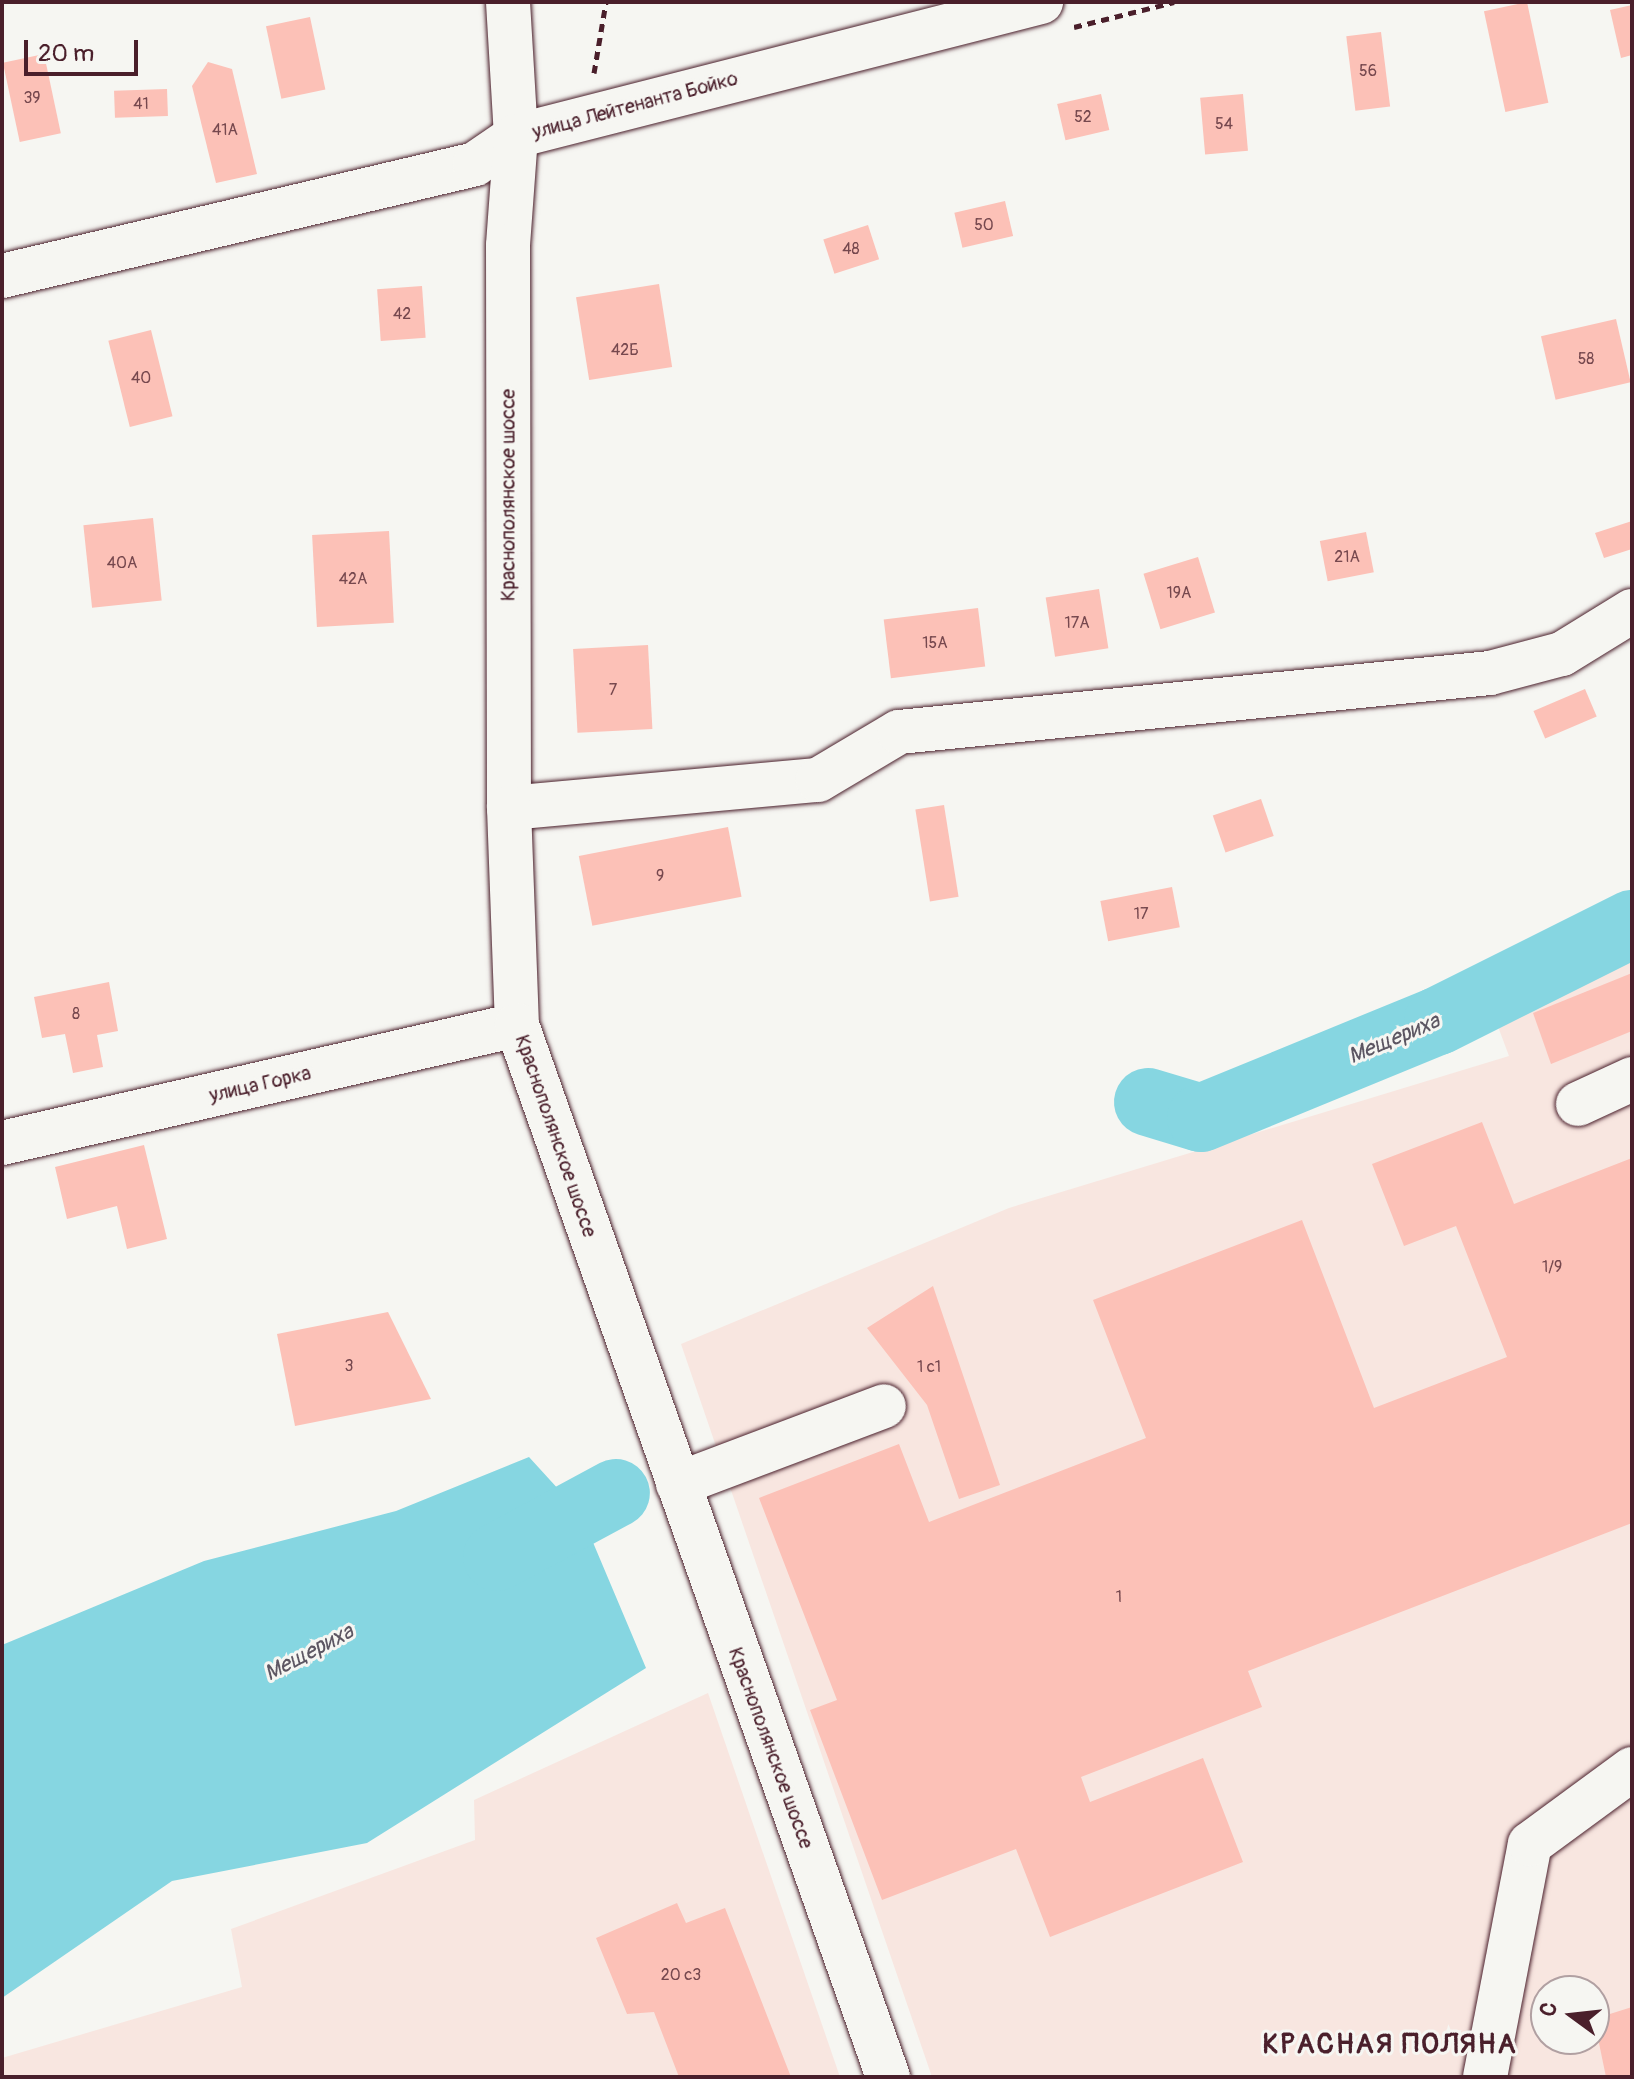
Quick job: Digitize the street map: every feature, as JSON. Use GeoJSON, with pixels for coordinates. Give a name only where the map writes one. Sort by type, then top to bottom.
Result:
{"type":"FeatureCollection","features":[{"type":"Feature","properties":{"kind":"main road","name":"Краснополянское шоссе"},"geometry":{"type":"LineString","coordinates":[[508,2],[516,136],[508,246],[509,808],[517,1025],[888,2077]]}},
{"type":"Feature","properties":{"kind":"main road","name":"улица Лейтенанта Бойко"},"geometry":{"type":"LineString","coordinates":[[2,276],[475,164],[516,136],[1041,2]]}},
{"type":"Feature","properties":{"kind":"main road"},"geometry":{"type":"LineString","coordinates":[[509,808],[818,780],[899,732],[1490,673],[1562,654],[1632,611]]}},
{"type":"Feature","properties":{"kind":"main road","name":"улица Горка"},"geometry":{"type":"LineString","coordinates":[[2,1143],[517,1025]]}},
{"type":"Feature","properties":{"kind":"main road"},"geometry":{"type":"LineString","coordinates":[[1578,1104],[1632,1079]]}},
{"type":"Feature","properties":{"kind":"main road"},"geometry":{"type":"LineString","coordinates":[[678,1484],[884,1406]]}},
{"type":"Feature","properties":{"kind":"main road"},"geometry":{"type":"LineString","coordinates":[[1485,2077],[1530,1844],[1632,1769]]}},
{"type":"Feature","properties":{"kind":"shaded area"},"geometry":{"type":"Polygon","coordinates":[[[1632,921],[1632,2077],[932,2077],[681,1344],[1009,1208],[1509,1056],[1490,1005],[1632,921]]]}},
{"type":"Feature","properties":{"kind":"shaded area"},"geometry":{"type":"Polygon","coordinates":[[[708,1693],[840,2077],[2,2077],[2,2058],[242,1987],[231,1929],[475,1840],[474,1800],[708,1693]]]}},
{"type":"Feature","properties":{"kind":"water"},"geometry":{"type":"Polygon","coordinates":[[[529,1457],[581,1514],[646,1668],[367,1843],[172,1881],[2,1998],[2,1645],[204,1561],[396,1511],[529,1457]]]}},
{"type":"Feature","properties":{"kind":"building"},"geometry":{"type":"Polygon","coordinates":[[[1527,2],[1548,103],[1505,112],[1484,11],[1527,2]]]}},
{"type":"Feature","properties":{"kind":"building"},"geometry":{"type":"Polygon","coordinates":[[[1632,5],[1632,55],[1621,58],[1610,10],[1632,5]]]}},
{"type":"Feature","properties":{"kind":"building"},"geometry":{"type":"Polygon","coordinates":[[[310,17],[325,89],[281,99],[266,26],[310,17]]]}},
{"type":"Feature","properties":{"kind":"building"},"geometry":{"type":"Polygon","coordinates":[[[1381,32],[1390,106],[1355,111],[1346,36],[1381,32]]]}},
{"type":"Feature","properties":{"kind":"building"},"geometry":{"type":"Polygon","coordinates":[[[44,54],[61,133],[20,142],[3,63],[44,54]]]}},
{"type":"Feature","properties":{"kind":"building"},"geometry":{"type":"Polygon","coordinates":[[[208,62],[232,69],[257,174],[216,183],[192,86],[208,62]]]}},
{"type":"Feature","properties":{"kind":"building"},"geometry":{"type":"Polygon","coordinates":[[[167,89],[168,116],[115,118],[114,91],[167,89]]]}},
{"type":"Feature","properties":{"kind":"building"},"geometry":{"type":"Polygon","coordinates":[[[1101,94],[1109,130],[1065,140],[1057,104],[1101,94]]]}},
{"type":"Feature","properties":{"kind":"building"},"geometry":{"type":"Polygon","coordinates":[[[1243,94],[1248,151],[1205,155],[1200,98],[1243,94]]]}},
{"type":"Feature","properties":{"kind":"building"},"geometry":{"type":"Polygon","coordinates":[[[1005,201],[1013,236],[962,248],[954,213],[1005,201]]]}},
{"type":"Feature","properties":{"kind":"building"},"geometry":{"type":"Polygon","coordinates":[[[868,225],[879,259],[834,274],[823,240],[868,225]]]}},
{"type":"Feature","properties":{"kind":"building"},"geometry":{"type":"Polygon","coordinates":[[[659,284],[672,367],[589,380],[576,297],[659,284]]]}},
{"type":"Feature","properties":{"kind":"building"},"geometry":{"type":"Polygon","coordinates":[[[422,286],[426,338],[381,341],[377,289],[422,286]]]}},
{"type":"Feature","properties":{"kind":"building"},"geometry":{"type":"Polygon","coordinates":[[[1616,319],[1631,382],[1556,400],[1541,336],[1616,319]]]}},
{"type":"Feature","properties":{"kind":"building"},"geometry":{"type":"Polygon","coordinates":[[[151,330],[173,416],[130,427],[108,341],[151,330]]]}},
{"type":"Feature","properties":{"kind":"building"},"geometry":{"type":"Polygon","coordinates":[[[153,518],[162,601],[92,608],[83,525],[153,518]]]}},
{"type":"Feature","properties":{"kind":"building"},"geometry":{"type":"Polygon","coordinates":[[[1632,521],[1632,549],[1604,558],[1595,533],[1632,521]]]}},
{"type":"Feature","properties":{"kind":"building"},"geometry":{"type":"Polygon","coordinates":[[[389,531],[394,623],[317,627],[312,535],[389,531]]]}},
{"type":"Feature","properties":{"kind":"building"},"geometry":{"type":"Polygon","coordinates":[[[1366,532],[1374,572],[1328,581],[1320,541],[1366,532]]]}},
{"type":"Feature","properties":{"kind":"building"},"geometry":{"type":"Polygon","coordinates":[[[1198,557],[1215,612],[1160,629],[1143,574],[1198,557]]]}},
{"type":"Feature","properties":{"kind":"building"},"geometry":{"type":"Polygon","coordinates":[[[1099,589],[1108,648],[1055,657],[1046,597],[1099,589]]]}},
{"type":"Feature","properties":{"kind":"building"},"geometry":{"type":"Polygon","coordinates":[[[978,608],[985,667],[891,678],[884,620],[978,608]]]}},
{"type":"Feature","properties":{"kind":"building"},"geometry":{"type":"Polygon","coordinates":[[[648,645],[652,729],[577,733],[573,649],[648,645]]]}},
{"type":"Feature","properties":{"kind":"building"},"geometry":{"type":"Polygon","coordinates":[[[1585,689],[1597,717],[1545,738],[1533,711],[1585,689]]]}},
{"type":"Feature","properties":{"kind":"building"},"geometry":{"type":"Polygon","coordinates":[[[1261,799],[1274,836],[1225,852],[1213,816],[1261,799]]]}},
{"type":"Feature","properties":{"kind":"building"},"geometry":{"type":"Polygon","coordinates":[[[944,805],[959,897],[930,901],[915,810],[944,805]]]}},
{"type":"Feature","properties":{"kind":"building"},"geometry":{"type":"Polygon","coordinates":[[[728,827],[742,897],[592,926],[579,856],[728,827]]]}},
{"type":"Feature","properties":{"kind":"building"},"geometry":{"type":"Polygon","coordinates":[[[1172,887],[1180,927],[1108,941],[1100,901],[1172,887]]]}},
{"type":"Feature","properties":{"kind":"building"},"geometry":{"type":"Polygon","coordinates":[[[1632,973],[1632,1031],[1551,1064],[1533,1013],[1632,973]]]}},
{"type":"Feature","properties":{"kind":"building"},"geometry":{"type":"Polygon","coordinates":[[[109,982],[118,1031],[97,1035],[103,1067],[73,1073],[65,1034],[42,1038],[34,997],[109,982]]]}},
{"type":"Feature","properties":{"kind":"building"},"geometry":{"type":"Polygon","coordinates":[[[1482,1122],[1514,1204],[1632,1158],[1632,1523],[1248,1671],[1262,1707],[1081,1777],[1090,1802],[1203,1758],[1243,1862],[1050,1937],[1016,1849],[882,1900],[810,1710],[837,1700],[759,1498],[899,1444],[929,1522],[1146,1438],[1093,1300],[1302,1220],[1374,1408],[1507,1357],[1456,1226],[1404,1246],[1372,1164],[1482,1122]]]}},
{"type":"Feature","properties":{"kind":"building"},"geometry":{"type":"Polygon","coordinates":[[[144,1145],[167,1239],[127,1249],[117,1206],[67,1219],[55,1167],[144,1145]]]}},
{"type":"Feature","properties":{"kind":"building"},"geometry":{"type":"Polygon","coordinates":[[[933,1286],[1000,1485],[959,1499],[927,1405],[867,1328],[933,1286]]]}},
{"type":"Feature","properties":{"kind":"building"},"geometry":{"type":"Polygon","coordinates":[[[388,1312],[431,1399],[295,1426],[277,1334],[388,1312]]]}},
{"type":"Feature","properties":{"kind":"building"},"geometry":{"type":"Polygon","coordinates":[[[677,1903],[686,1923],[725,1908],[791,2077],[679,2077],[654,2012],[627,2014],[596,1938],[677,1903]]]}},
{"type":"Feature","properties":{"kind":"building"},"geometry":{"type":"Polygon","coordinates":[[[1632,2007],[1632,2077],[1606,2077],[1601,2055],[1610,2055],[1610,2014],[1632,2007]]]}},
{"type":"Feature","properties":{"kind":"waterway","name":"Мещериха"},"geometry":{"type":"LineString","coordinates":[[1148,1102],[1201,1118],[1438,1021],[1632,924]]}},
{"type":"Feature","properties":{"kind":"waterway","name":"Мещериха"},"geometry":{"type":"LineString","coordinates":[[497,1557],[616,1493]]}},
{"type":"Feature","properties":{"kind":"district","name":"КРАСНАЯ ПОЛЯНА"},"geometry":{"type":"Point","coordinates":[1390,2045]}}]}
